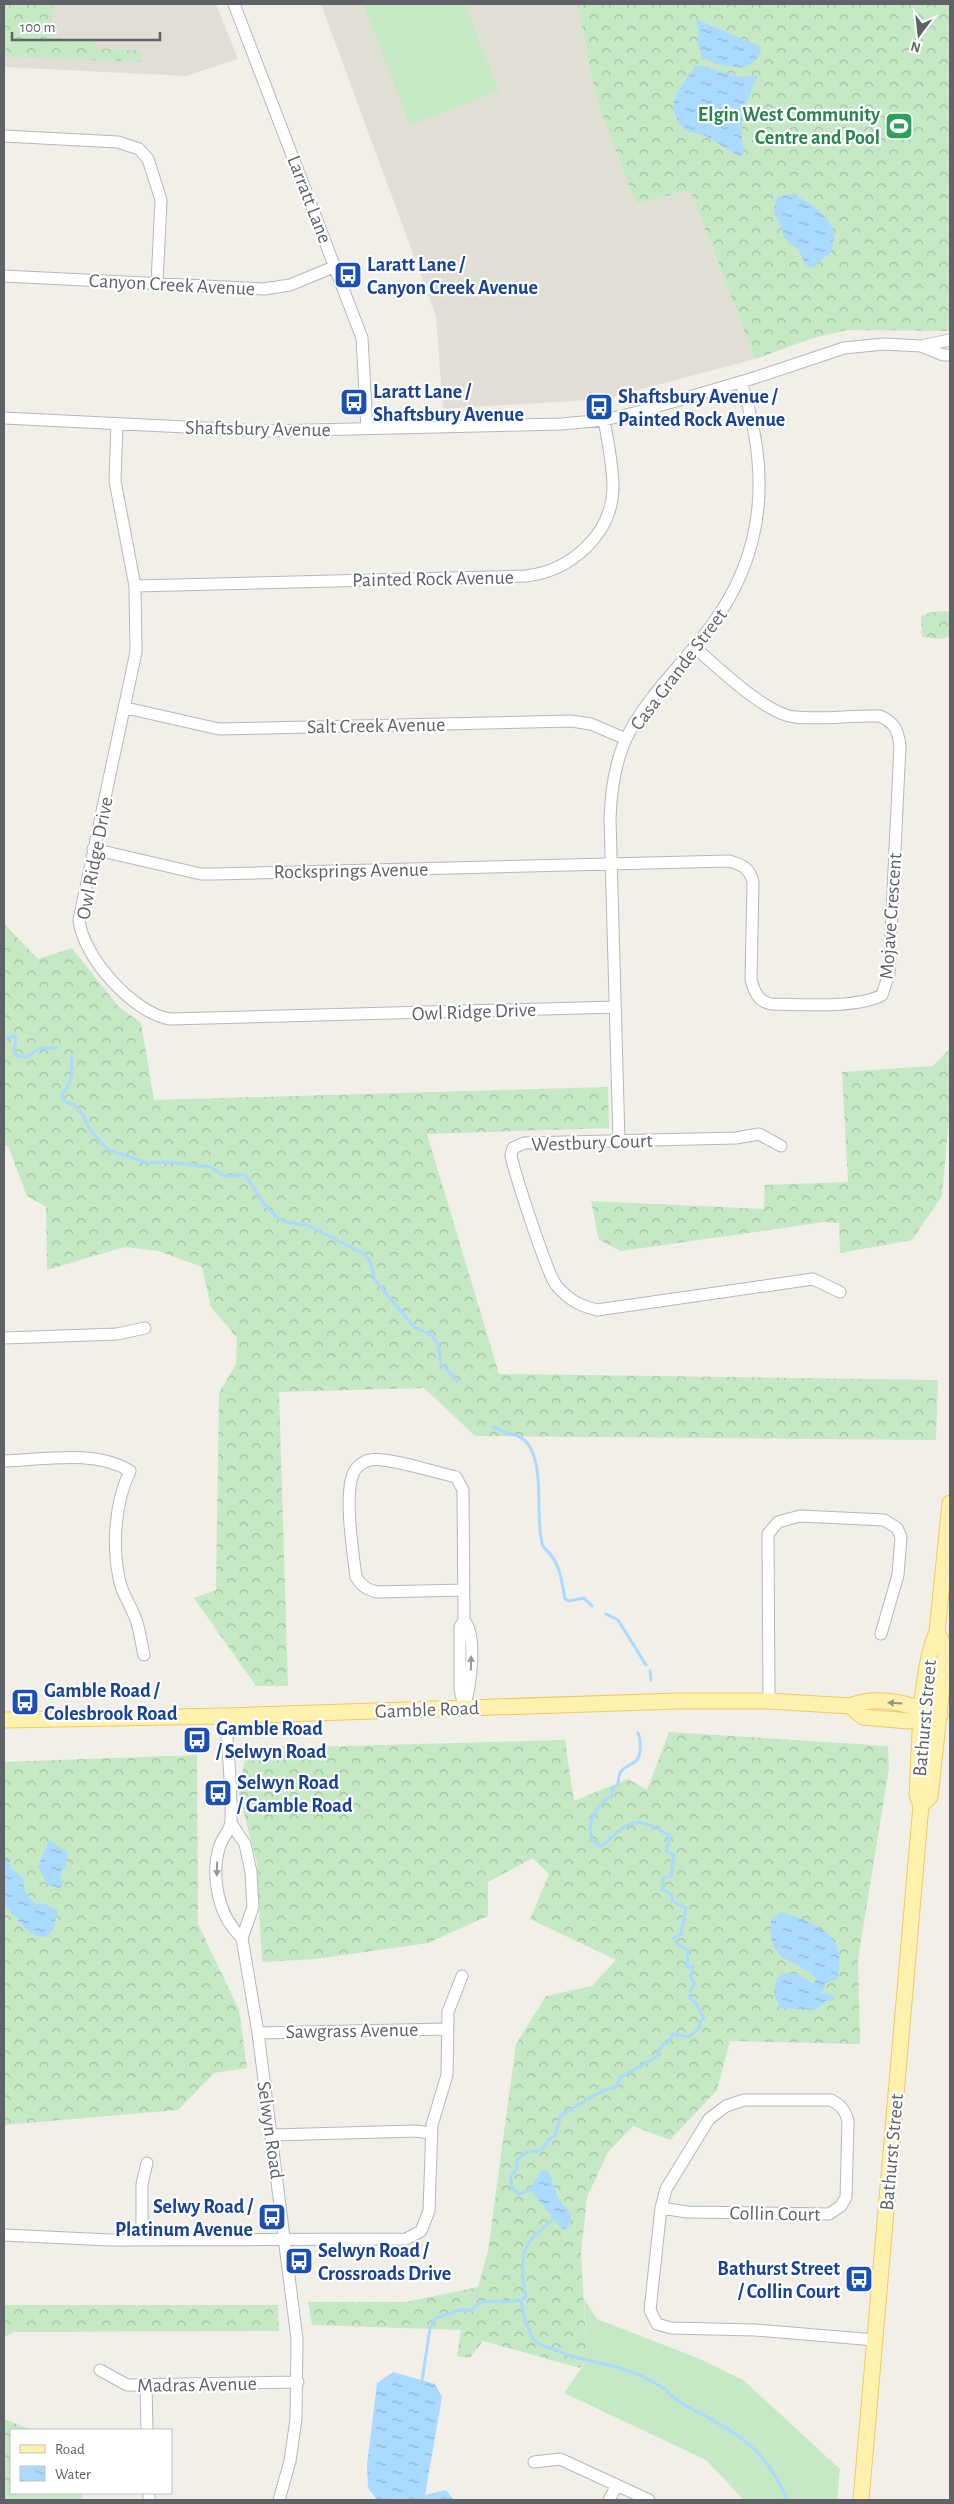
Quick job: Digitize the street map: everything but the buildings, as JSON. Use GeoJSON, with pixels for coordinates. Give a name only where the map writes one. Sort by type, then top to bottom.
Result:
{"type":"FeatureCollection","features":[{"type":"Feature","properties":{"kind":"main road","name":"Bathurst Street"},"geometry":{"type":"LineString","coordinates":[[861,2500],[921,1805],[917,1795],[922,1713],[930,1649],[937,1632],[950,1503]]}},
{"type":"Feature","properties":{"kind":"main road","name":"Bathurst Street"},"geometry":{"type":"LineString","coordinates":[[921,1805],[930,1797],[940,1715],[946,1650],[937,1632]]}},
{"type":"Feature","properties":{"kind":"main road","name":"Gamble Road"},"geometry":{"type":"LineString","coordinates":[[4,1720],[225,1716],[678,1701],[769,1701],[850,1706],[865,1700],[907,1704],[922,1713],[940,1715]]}},
{"type":"Feature","properties":{"kind":"street","name":"Larratt Lane"},"geometry":{"type":"LineString","coordinates":[[234,4],[362,338],[367,429]]}},
{"type":"Feature","properties":{"kind":"street"},"geometry":{"type":"LineString","coordinates":[[4,136],[118,142],[139,149],[148,159],[161,200],[157,283]]}},
{"type":"Feature","properties":{"kind":"street","name":"Canyon Creek Avenue"},"geometry":{"type":"LineString","coordinates":[[4,276],[264,289],[290,285],[336,266]]}},
{"type":"Feature","properties":{"kind":"street","name":"Shaftsbury Avenue"},"geometry":{"type":"LineString","coordinates":[[4,418],[246,431],[540,425],[604,420],[741,382],[844,348],[884,344],[921,346],[950,340]]}},
{"type":"Feature","properties":{"kind":"street","name":"Shaftsbury Avenue"},"geometry":{"type":"LineString","coordinates":[[921,346],[943,355],[950,355]]}},
{"type":"Feature","properties":{"kind":"street","name":"Casa Grande Street"},"geometry":{"type":"LineString","coordinates":[[619,1141],[614,1007],[611,794],[615,772],[626,740],[644,711],[730,599],[742,575],[757,519],[760,487],[759,459],[754,426],[741,382]]}},
{"type":"Feature","properties":{"kind":"street","name":"Painted Rock Avenue"},"geometry":{"type":"LineString","coordinates":[[135,586],[526,576],[552,570],[579,554],[590,544],[598,533],[609,509],[613,489],[612,471],[604,420]]}},
{"type":"Feature","properties":{"kind":"street","name":"Owl Ridge Drive"},"geometry":{"type":"LineString","coordinates":[[117,424],[115,481],[135,586],[136,652],[126,708],[79,913],[82,938],[90,952],[126,995],[140,1007],[159,1018],[181,1019],[614,1007]]}},
{"type":"Feature","properties":{"kind":"street","name":"Mojave Crescent"},"geometry":{"type":"LineString","coordinates":[[611,863],[729,861],[748,869],[754,883],[752,980],[756,996],[762,1002],[771,1004],[866,1003],[882,995],[889,974],[900,746],[896,727],[890,721],[880,716],[794,717],[780,713],[764,704],[694,647]]}},
{"type":"Feature","properties":{"kind":"street","name":"Salt Creek Avenue"},"geometry":{"type":"LineString","coordinates":[[126,708],[219,730],[571,721],[601,728],[626,740]]}},
{"type":"Feature","properties":{"kind":"street","name":"Rocksprings Avenue"},"geometry":{"type":"LineString","coordinates":[[93,849],[201,874],[611,863]]}},
{"type":"Feature","properties":{"kind":"street","name":"Westbury Court"},"geometry":{"type":"LineString","coordinates":[[781,1146],[759,1134],[736,1138],[524,1143],[513,1148],[513,1162],[554,1283],[575,1304],[597,1310],[813,1279],[840,1292]]}},
{"type":"Feature","properties":{"kind":"street"},"geometry":{"type":"LineString","coordinates":[[4,1338],[117,1334],[144,1328]]}},
{"type":"Feature","properties":{"kind":"street"},"geometry":{"type":"LineString","coordinates":[[4,1461],[83,1458],[117,1463],[130,1472],[122,1486],[117,1564],[123,1592],[136,1619],[144,1655]]}},
{"type":"Feature","properties":{"kind":"street"},"geometry":{"type":"LineString","coordinates":[[464,1590],[378,1592],[365,1588],[360,1584],[356,1578],[351,1527],[351,1480],[357,1468],[370,1460],[385,1460],[456,1478],[464,1490],[464,1590],[464,1620],[470,1627],[471,1662],[470,1688],[464,1707]]}},
{"type":"Feature","properties":{"kind":"street"},"geometry":{"type":"LineString","coordinates":[[769,1701],[768,1534],[778,1522],[800,1516],[884,1520],[897,1528],[901,1537],[898,1575],[881,1634]]}},
{"type":"Feature","properties":{"kind":"street","name":"Selwyn Road"},"geometry":{"type":"LineString","coordinates":[[225,1716],[231,1823],[220,1846],[217,1863],[217,1889],[220,1903],[231,1928],[242,1938]]}},
{"type":"Feature","properties":{"kind":"street","name":"Selwyn Road"},"geometry":{"type":"LineString","coordinates":[[231,1823],[245,1844],[251,1872],[253,1907],[242,1938],[258,2033],[272,2135],[297,2339],[298,2382],[294,2437],[279,2500]]}},
{"type":"Feature","properties":{"kind":"street"},"geometry":{"type":"LineString","coordinates":[[4,2235],[142,2240],[406,2239],[421,2231],[429,2211],[432,2124],[447,2076],[446,2029],[448,2012],[462,1976]]}},
{"type":"Feature","properties":{"kind":"street","name":"Sawgrass Avenue"},"geometry":{"type":"LineString","coordinates":[[258,2033],[446,2029]]}},
{"type":"Feature","properties":{"kind":"street","name":"Collin Court"},"geometry":{"type":"LineString","coordinates":[[661,2208],[687,2212],[829,2214],[841,2206],[846,2198],[848,2121],[846,2112],[842,2107],[831,2100],[754,2099],[726,2106],[703,2126],[666,2189],[661,2208],[650,2310],[657,2324],[671,2328],[755,2330],[875,2340]]}},
{"type":"Feature","properties":{"kind":"street"},"geometry":{"type":"LineString","coordinates":[[272,2135],[415,2132],[431,2134]]}},
{"type":"Feature","properties":{"kind":"street"},"geometry":{"type":"LineString","coordinates":[[142,2240],[142,2184],[147,2163]]}},
{"type":"Feature","properties":{"kind":"street","name":"Madras Avenue"},"geometry":{"type":"LineString","coordinates":[[100,2370],[126,2384],[298,2382]]}},
{"type":"Feature","properties":{"kind":"street"},"geometry":{"type":"LineString","coordinates":[[146,2385],[147,2429]]}},
{"type":"Feature","properties":{"kind":"street"},"geometry":{"type":"LineString","coordinates":[[534,2462],[560,2459],[649,2500]]}},
{"type":"Feature","properties":{"kind":"street"},"geometry":{"type":"LineString","coordinates":[[609,2500],[617,2485]]}},
{"type":"Feature","properties":{"kind":"shaded area"},"geometry":{"type":"Polygon","coordinates":[[[4,4],[216,4],[238,59],[186,76],[4,67],[4,4]]]}},
{"type":"Feature","properties":{"kind":"shaded area"},"geometry":{"type":"Polygon","coordinates":[[[321,4],[577,4],[597,102],[636,204],[690,190],[755,359],[604,399],[443,409],[436,316],[321,4]]]}},
{"type":"Feature","properties":{"kind":"green space"},"geometry":{"type":"Polygon","coordinates":[[[4,4],[53,4],[51,38],[96,41],[96,48],[142,51],[141,62],[6,57],[4,4]]]}},
{"type":"Feature","properties":{"kind":"green space"},"geometry":{"type":"Polygon","coordinates":[[[363,4],[465,4],[499,91],[410,125],[363,4]]]}},
{"type":"Feature","properties":{"kind":"green space"},"geometry":{"type":"Polygon","coordinates":[[[577,4],[950,4],[950,331],[847,330],[813,338],[755,359],[690,190],[636,204],[597,102],[577,4]]]}},
{"type":"Feature","properties":{"kind":"green space"},"geometry":{"type":"Polygon","coordinates":[[[950,611],[950,637],[940,639],[922,637],[921,616],[932,612],[950,611]]]}},
{"type":"Feature","properties":{"kind":"green space"},"geometry":{"type":"Polygon","coordinates":[[[4,924],[38,959],[72,948],[118,1006],[141,1023],[154,1100],[608,1087],[609,1128],[427,1134],[499,1374],[938,1380],[936,1440],[475,1436],[424,1388],[279,1392],[288,1686],[256,1686],[194,1598],[216,1590],[219,1393],[236,1364],[237,1338],[211,1307],[202,1267],[158,1251],[124,1247],[47,1270],[46,1207],[27,1196],[8,1146],[4,1146],[4,924]]]}},
{"type":"Feature","properties":{"kind":"green space"},"geometry":{"type":"Polygon","coordinates":[[[950,1048],[950,1107],[942,1196],[912,1240],[840,1253],[839,1223],[825,1222],[621,1251],[599,1240],[591,1201],[764,1209],[765,1185],[848,1182],[842,1072],[933,1066],[950,1048]]]}},
{"type":"Feature","properties":{"kind":"green space"},"geometry":{"type":"Polygon","coordinates":[[[669,1732],[888,1746],[889,1768],[858,1959],[860,2044],[730,2041],[717,2090],[670,2140],[633,2126],[608,2152],[587,2197],[581,2254],[587,2360],[580,2368],[483,2341],[470,2358],[457,2356],[461,2330],[312,2325],[308,2302],[406,2302],[478,2287],[488,2251],[516,2044],[546,1996],[592,1986],[616,1960],[530,1919],[549,1874],[533,1858],[488,1882],[488,1916],[428,1943],[316,1959],[262,1962],[257,1863],[239,1795],[247,1746],[307,1747],[565,1740],[574,1801],[628,1779],[647,1790],[669,1732]]]}},
{"type":"Feature","properties":{"kind":"green space"},"geometry":{"type":"Polygon","coordinates":[[[197,1755],[198,1924],[239,2010],[247,2068],[214,2073],[178,2110],[4,2125],[4,1762],[197,1755]]]}},
{"type":"Feature","properties":{"kind":"green space"},"geometry":{"type":"Polygon","coordinates":[[[584,2299],[597,2319],[700,2359],[743,2380],[840,2469],[837,2500],[744,2500],[706,2460],[564,2393],[587,2360],[584,2299]]]}},
{"type":"Feature","properties":{"kind":"green space"},"geometry":{"type":"Polygon","coordinates":[[[4,2305],[278,2305],[279,2331],[14,2332],[4,2337],[4,2305]]]}},
{"type":"Feature","properties":{"kind":"green space"},"geometry":{"type":"Polygon","coordinates":[[[4,2419],[29,2429],[10,2429],[10,2494],[82,2494],[82,2500],[4,2500],[4,2419]]]}},
{"type":"Feature","properties":{"kind":"water"},"geometry":{"type":"Polygon","coordinates":[[[696,19],[759,46],[761,52],[749,65],[742,67],[728,66],[703,59],[697,42],[699,34],[696,19]]]}},
{"type":"Feature","properties":{"kind":"water"},"geometry":{"type":"Polygon","coordinates":[[[695,66],[703,66],[739,77],[757,76],[742,122],[744,152],[740,157],[706,136],[685,130],[678,122],[673,108],[675,96],[695,66]]]}},
{"type":"Feature","properties":{"kind":"water"},"geometry":{"type":"Polygon","coordinates":[[[789,194],[803,199],[817,209],[824,215],[832,228],[834,235],[832,251],[812,268],[806,266],[799,250],[784,238],[775,214],[775,204],[778,197],[789,194]]]}},
{"type":"Feature","properties":{"kind":"water"},"geometry":{"type":"Polygon","coordinates":[[[49,1840],[68,1853],[65,1869],[62,1869],[60,1880],[64,1881],[60,1888],[48,1885],[38,1867],[49,1840]]]}},
{"type":"Feature","properties":{"kind":"water"},"geometry":{"type":"Polygon","coordinates":[[[4,1856],[10,1860],[9,1867],[23,1878],[28,1896],[36,1904],[41,1903],[58,1910],[53,1930],[45,1937],[32,1934],[4,1905],[4,1856]]]}},
{"type":"Feature","properties":{"kind":"water"},"geometry":{"type":"Polygon","coordinates":[[[780,1912],[817,1926],[832,1938],[837,1946],[839,1959],[838,1979],[826,1983],[822,1993],[835,1996],[834,2000],[826,2001],[816,2010],[780,2008],[774,1994],[776,1980],[783,1973],[800,1975],[813,1984],[816,1979],[778,1953],[774,1946],[771,1935],[771,1920],[780,1912]]]}},
{"type":"Feature","properties":{"kind":"water"},"geometry":{"type":"Polygon","coordinates":[[[542,2170],[549,2172],[558,2198],[571,2215],[567,2230],[563,2230],[530,2189],[542,2170]]]}},
{"type":"Feature","properties":{"kind":"water"},"geometry":{"type":"Polygon","coordinates":[[[393,2372],[435,2384],[442,2397],[425,2495],[446,2490],[454,2500],[377,2500],[368,2488],[367,2465],[377,2383],[393,2372]]]}},
{"type":"Feature","properties":{"kind":"waterway"},"geometry":{"type":"LineString","coordinates":[[4,1039],[14,1036],[16,1039],[14,1051],[17,1056],[28,1057],[41,1048],[57,1048]]}},
{"type":"Feature","properties":{"kind":"waterway"},"geometry":{"type":"LineString","coordinates":[[71,1056],[71,1076],[62,1094],[63,1101],[74,1105],[83,1115],[90,1130],[108,1150],[148,1163],[170,1162],[211,1167],[224,1176],[245,1175],[263,1202],[277,1218],[286,1222],[307,1225],[364,1254],[370,1261],[375,1280],[414,1327],[431,1335],[438,1344],[441,1363],[457,1381]]}},
{"type":"Feature","properties":{"kind":"waterway"},"geometry":{"type":"LineString","coordinates":[[494,1427],[516,1435],[528,1444],[533,1454],[538,1478],[540,1532],[544,1548],[557,1565],[565,1599],[569,1601],[584,1598],[592,1606]]}},
{"type":"Feature","properties":{"kind":"waterway"},"geometry":{"type":"LineString","coordinates":[[606,1614],[618,1620],[646,1665]]}},
{"type":"Feature","properties":{"kind":"waterway"},"geometry":{"type":"LineString","coordinates":[[650,1671],[651,1680]]}},
{"type":"Feature","properties":{"kind":"waterway"},"geometry":{"type":"LineString","coordinates":[[531,2190],[519,2194],[511,2187],[511,2176],[517,2169],[517,2160],[525,2153],[542,2150],[549,2139],[555,2137],[560,2116],[595,2095],[616,2087],[620,2078],[656,2057],[663,2044],[670,2041],[673,2034],[689,2037],[700,2027],[700,2021],[704,2018],[696,2003],[690,1998],[691,1989],[695,1984],[691,1978],[693,1967],[687,1967],[688,1950],[677,1944],[674,1938],[681,1934],[686,1908],[672,1901],[672,1895],[662,1889],[663,1878],[671,1876],[674,1855],[666,1851],[670,1836],[648,1824],[641,1823],[635,1823],[622,1829],[602,1846],[595,1842],[591,1836],[590,1828],[595,1812],[600,1805],[612,1796],[612,1788],[618,1785],[620,1773],[638,1758],[640,1747],[638,1733]]}},
{"type":"Feature","properties":{"kind":"waterway"},"geometry":{"type":"LineString","coordinates":[[422,2381],[430,2328],[436,2318],[461,2310],[472,2310],[484,2302],[512,2302],[526,2297],[522,2267],[527,2245],[554,2217]]}},
{"type":"Feature","properties":{"kind":"waterway"},"geometry":{"type":"LineString","coordinates":[[521,2301],[525,2321],[533,2339],[539,2344],[574,2357],[620,2368],[644,2377],[667,2390],[667,2393],[679,2401],[732,2431],[745,2441],[768,2465],[787,2500]]}},
{"type":"Feature","properties":{"kind":"place","name":"Elgin West Community Centre and Pool"},"geometry":{"type":"Point","coordinates":[899,126]}},
{"type":"Feature","properties":{"kind":"place","name":"Laratt Lane / Canyon Creek Avenue"},"geometry":{"type":"Point","coordinates":[348,275]}},
{"type":"Feature","properties":{"kind":"place","name":"Laratt Lane / Shaftsbury Avenue"},"geometry":{"type":"Point","coordinates":[354,402]}},
{"type":"Feature","properties":{"kind":"place","name":"Shaftsbury Avenue / Painted Rock Avenue"},"geometry":{"type":"Point","coordinates":[599,407]}},
{"type":"Feature","properties":{"kind":"place","name":"Gamble Road / Colesbrook Road"},"geometry":{"type":"Point","coordinates":[25,1702]}},
{"type":"Feature","properties":{"kind":"place","name":"Gamble Road / Selwyn Road"},"geometry":{"type":"Point","coordinates":[197,1740]}},
{"type":"Feature","properties":{"kind":"place","name":"Selwyn Road / Gamble Road"},"geometry":{"type":"Point","coordinates":[218,1793]}},
{"type":"Feature","properties":{"kind":"place","name":"Selwy Road / Platinum Avenue"},"geometry":{"type":"Point","coordinates":[272,2217]}},
{"type":"Feature","properties":{"kind":"place","name":"Selwyn Road / Crossroads Drive"},"geometry":{"type":"Point","coordinates":[299,2261]}},
{"type":"Feature","properties":{"kind":"place","name":"Bathurst Street / Collin Court"},"geometry":{"type":"Point","coordinates":[859,2279]}}]}
